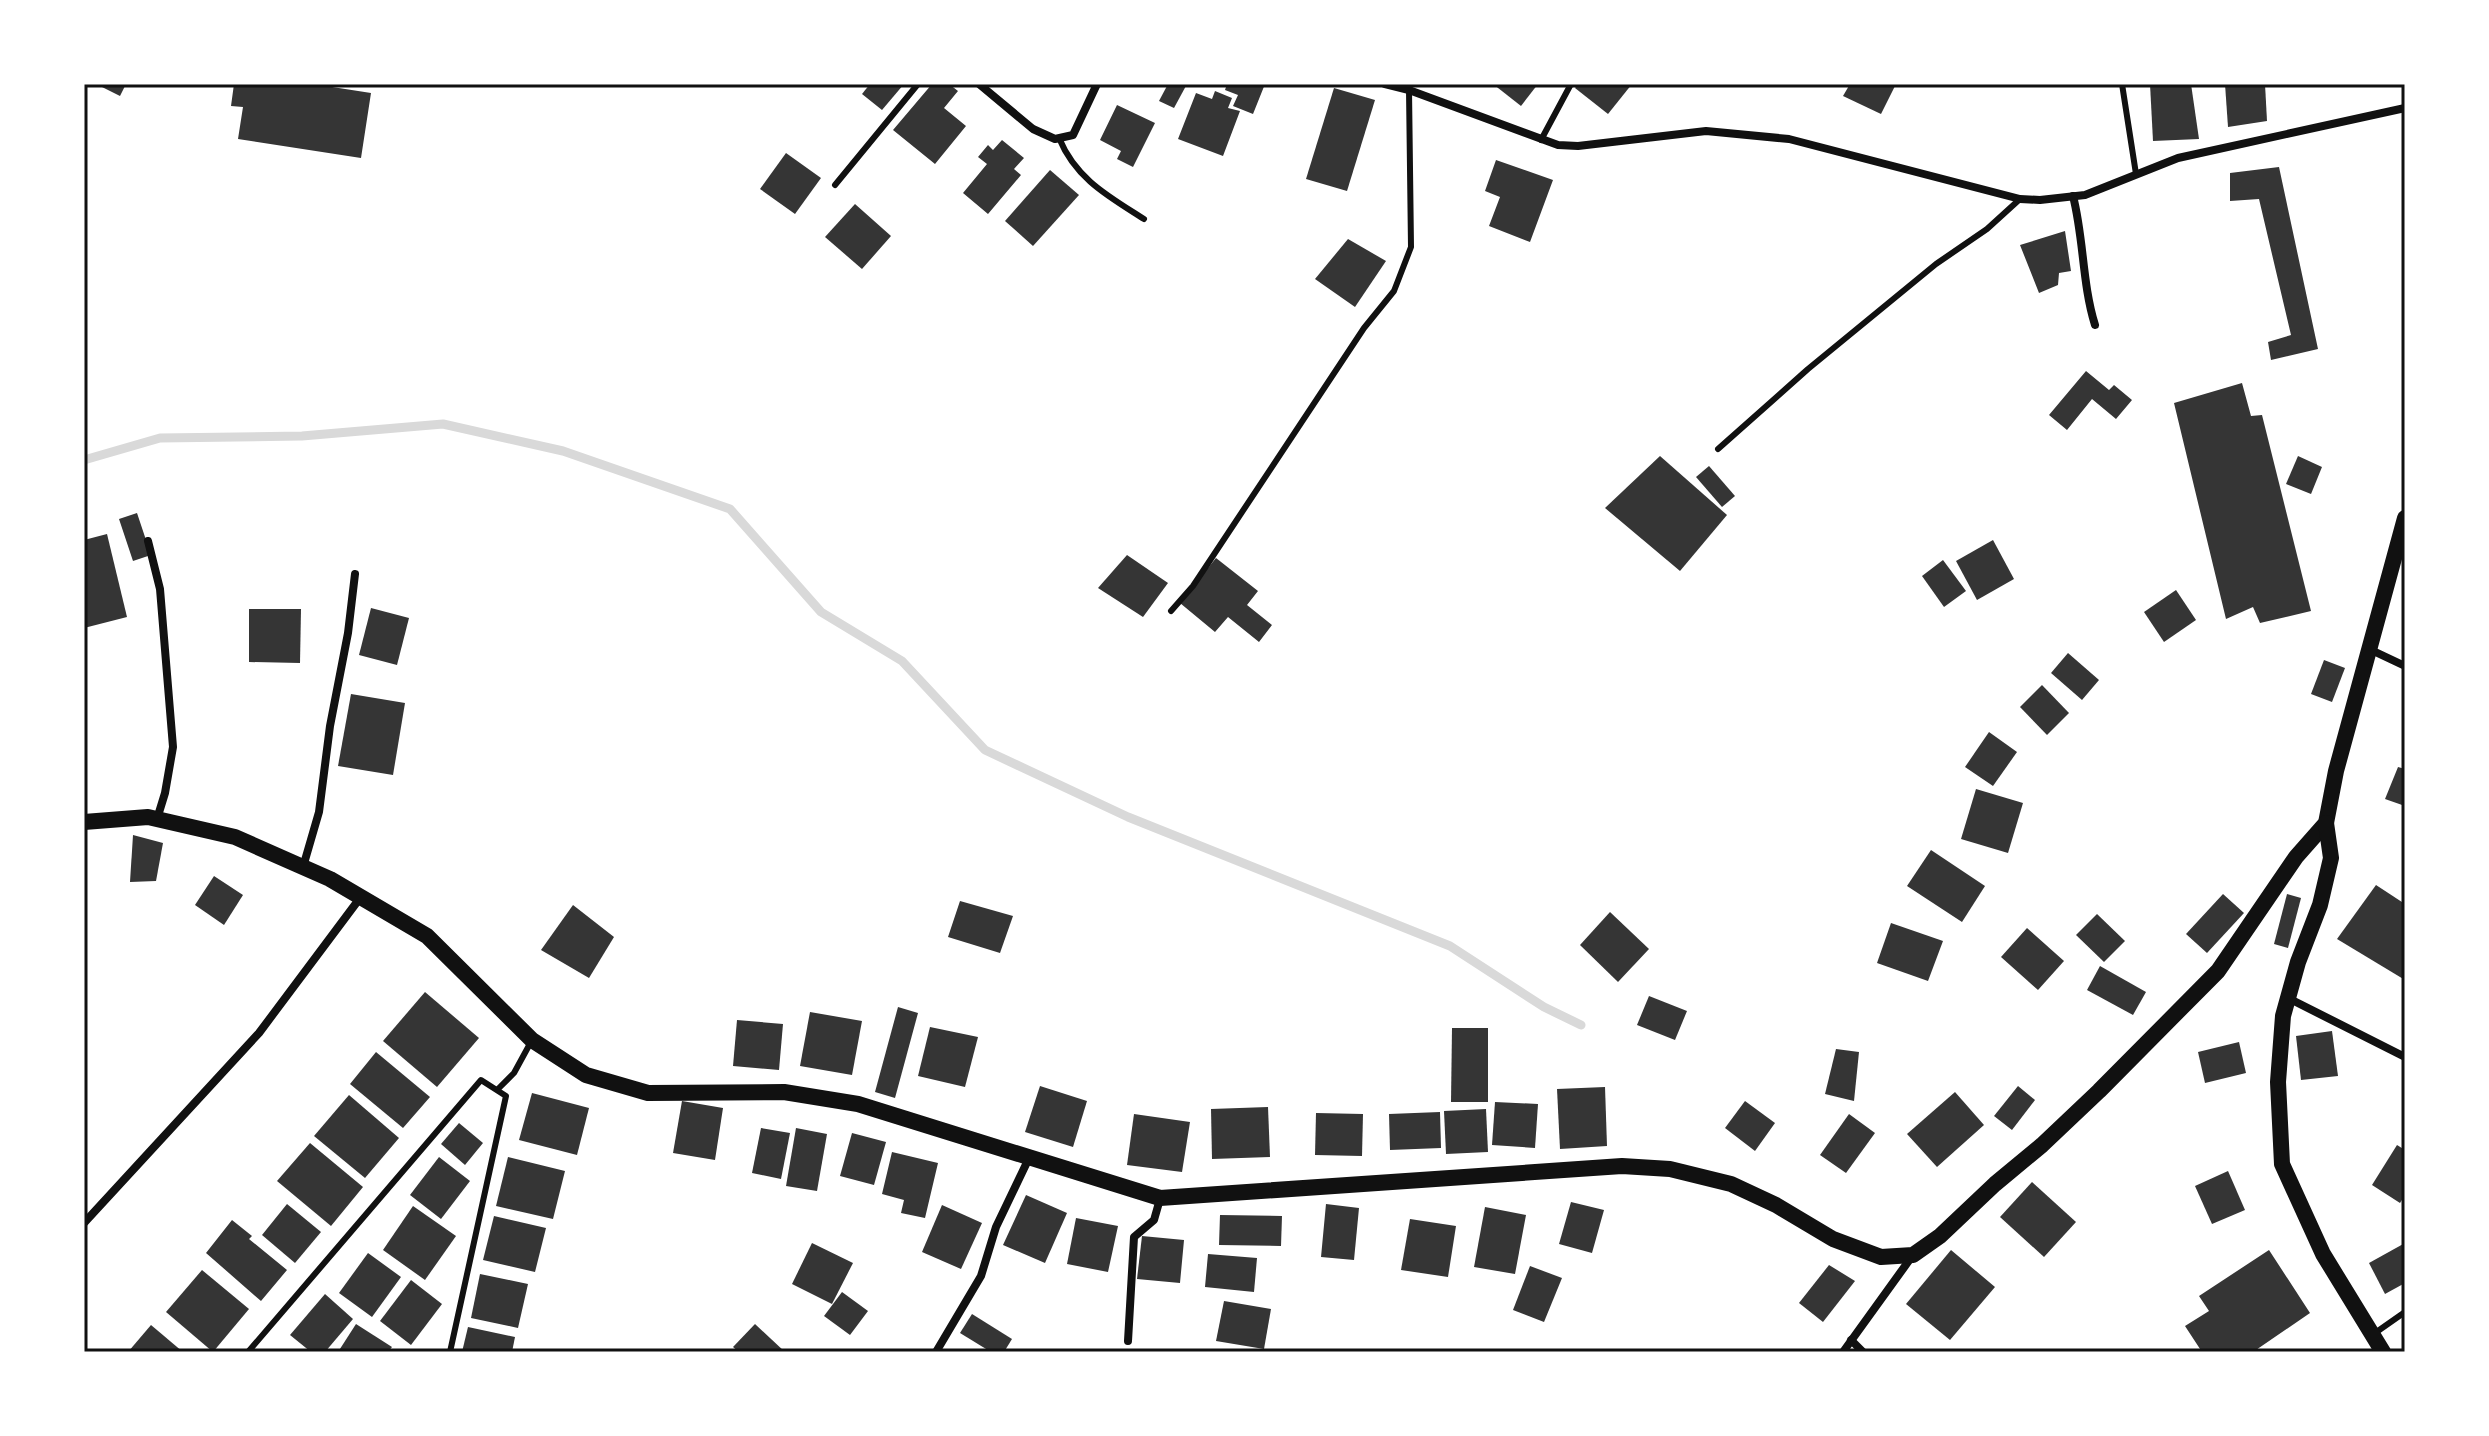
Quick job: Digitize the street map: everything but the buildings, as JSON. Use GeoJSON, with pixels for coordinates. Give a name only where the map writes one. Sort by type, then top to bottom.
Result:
{"type":"FeatureCollection","features":[{"type":"Feature","properties":{"kind":"main road"},"geometry":{"type":"LineString","coordinates":[[2383,1352],[2323,1254],[2282,1164],[2278,1082],[2283,1016],[2298,962],[2320,905],[2331,858],[2326,823],[2336,771],[2405,518]]}},
{"type":"Feature","properties":{"kind":"main road"},"geometry":{"type":"LineString","coordinates":[[84,822],[148,817],[235,837],[303,867],[427,936],[532,1040],[586,1075],[648,1093],[784,1092],[858,1104],[1160,1198],[1622,1166],[1670,1169],[1731,1184],[1776,1205],[1833,1239],[1881,1257],[1913,1255],[1940,1236],[2042,1145],[2218,971],[2296,857],[2326,823]]}},
{"type":"Feature","properties":{"kind":"street"},"geometry":{"type":"LineString","coordinates":[[979,84],[1033,129],[1055,139],[1073,135],[1097,84]]}},
{"type":"Feature","properties":{"kind":"street"},"geometry":{"type":"LineString","coordinates":[[1385,84],[1558,145],[1578,146],[1706,131],[1789,139],[2020,199],[2040,200],[2085,195],[2178,158],[2405,108]]}},
{"type":"Feature","properties":{"kind":"street"},"geometry":{"type":"LineString","coordinates":[[2073,196],[2088,301],[2095,325]]}},
{"type":"Feature","properties":{"kind":"street"},"geometry":{"type":"LineString","coordinates":[[148,541],[160,589],[173,747],[157,819]]}},
{"type":"Feature","properties":{"kind":"street"},"geometry":{"type":"LineString","coordinates":[[303,867],[319,812],[355,574]]}},
{"type":"Feature","properties":{"kind":"street"},"geometry":{"type":"LineString","coordinates":[[2369,649],[2405,666]]}},
{"type":"Feature","properties":{"kind":"street"},"geometry":{"type":"LineString","coordinates":[[84,1223],[259,1033],[361,897]]}},
{"type":"Feature","properties":{"kind":"street"},"geometry":{"type":"LineString","coordinates":[[2288,998],[2405,1057]]}},
{"type":"Feature","properties":{"kind":"street"},"geometry":{"type":"LineString","coordinates":[[936,1352],[981,1276],[996,1227],[1029,1158]]}},
{"type":"Feature","properties":{"kind":"street"},"geometry":{"type":"LineString","coordinates":[[1128,1341],[1134,1237],[1154,1220],[1160,1198]]}},
{"type":"Feature","properties":{"kind":"street"},"geometry":{"type":"LineString","coordinates":[[1843,1352],[1913,1255]]}},
{"type":"Feature","properties":{"kind":"street"},"geometry":{"type":"LineString","coordinates":[[1851,1340],[1863,1352]]}},
{"type":"Feature","properties":{"kind":"lane"},"geometry":{"type":"LineString","coordinates":[[835,185],[918,84]]}},
{"type":"Feature","properties":{"kind":"lane"},"geometry":{"type":"LineString","coordinates":[[1541,140],[1571,84]]}},
{"type":"Feature","properties":{"kind":"lane"},"geometry":{"type":"LineString","coordinates":[[2122,84],[2136,174]]}},
{"type":"Feature","properties":{"kind":"lane"},"geometry":{"type":"LineString","coordinates":[[1171,611],[1193,586],[1364,328],[1394,291],[1411,247],[1409,90]]}},
{"type":"Feature","properties":{"kind":"lane"},"geometry":{"type":"LineString","coordinates":[[1059,138],[1068,159],[1080,174],[1144,219]]}},
{"type":"Feature","properties":{"kind":"lane"},"geometry":{"type":"LineString","coordinates":[[1718,449],[1808,369],[1936,264],[1987,229],[2020,199]]}},
{"type":"Feature","properties":{"kind":"lane"},"geometry":{"type":"LineString","coordinates":[[498,1089],[514,1073],[532,1040]]}},
{"type":"Feature","properties":{"kind":"lane"},"geometry":{"type":"LineString","coordinates":[[248,1352],[481,1080],[506,1096],[450,1352]]}},
{"type":"Feature","properties":{"kind":"lane"},"geometry":{"type":"LineString","coordinates":[[2372,1335],[2405,1312]]}},
{"type":"Feature","properties":{"kind":"waterway"},"geometry":{"type":"LineString","coordinates":[[84,460],[160,438],[302,436],[443,424],[563,451],[730,509],[821,612],[902,661],[985,750],[1128,817],[1450,946],[1544,1007],[1581,1025]]}}]}
